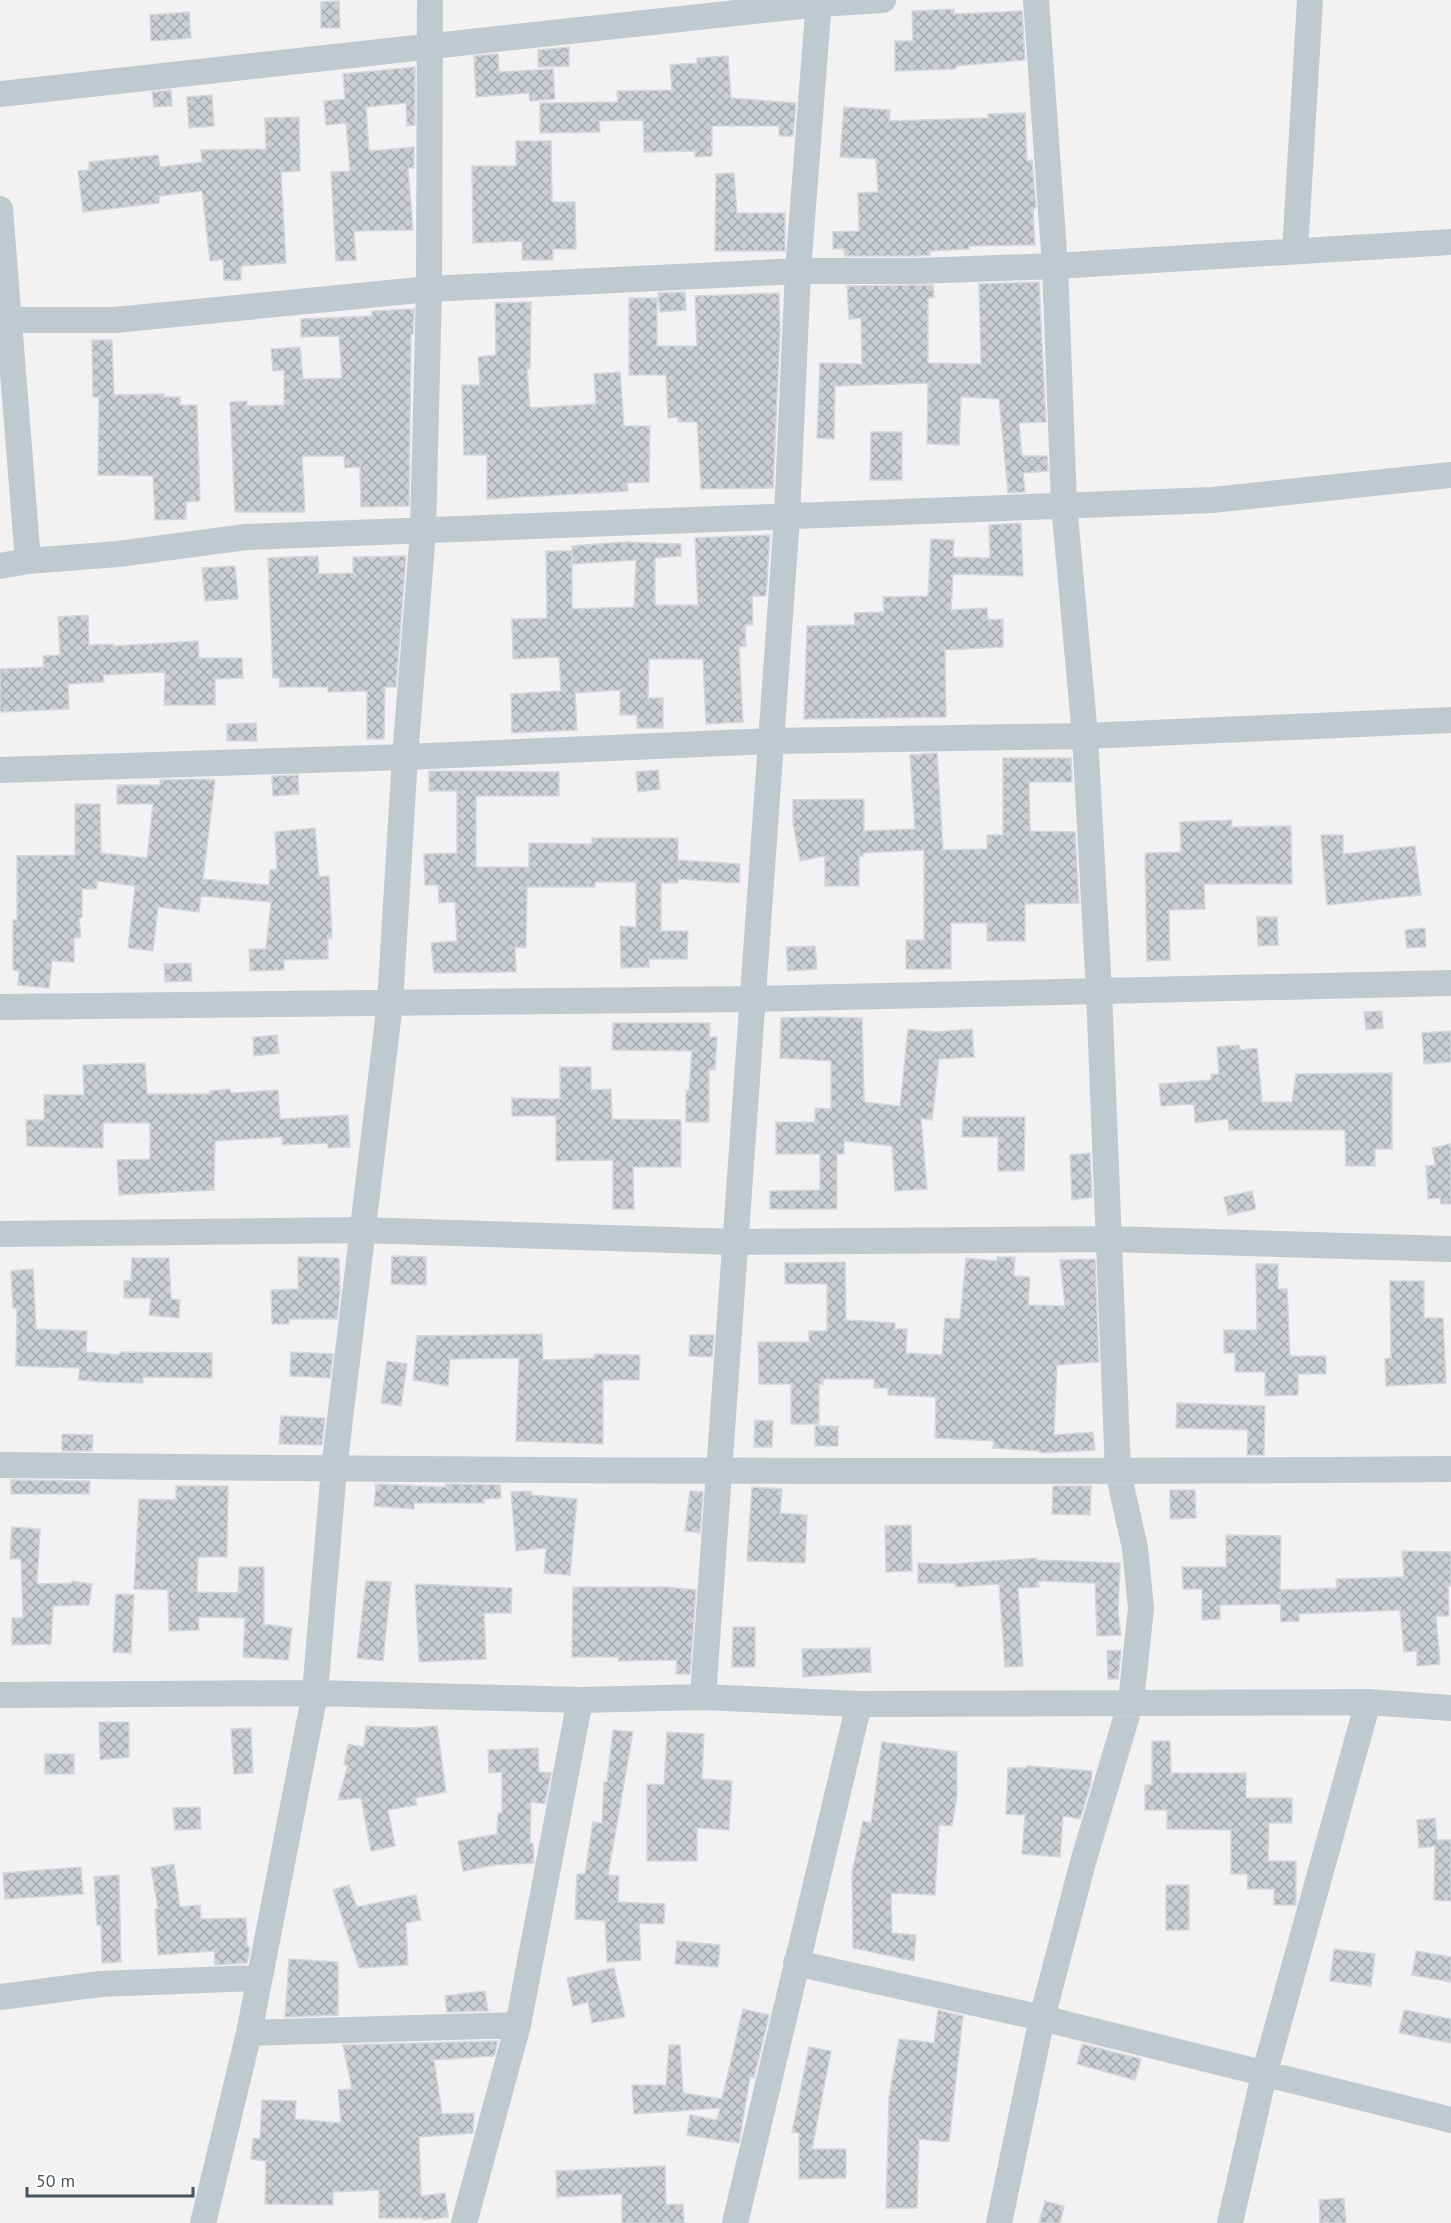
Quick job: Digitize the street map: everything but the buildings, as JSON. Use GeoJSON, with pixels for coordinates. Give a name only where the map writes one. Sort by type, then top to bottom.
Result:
{"type":"FeatureCollection","features":[{"type":"Feature","properties":{"kind":"street"},"geometry":{"type":"LineString","coordinates":[[203,2223],[249,2033],[315,1693],[334,1469],[390,1003],[405,757],[423,532],[429,289],[430,0]]}},
{"type":"Feature","properties":{"kind":"street"},"geometry":{"type":"LineString","coordinates":[[0,94],[819,2],[883,0]]}},
{"type":"Feature","properties":{"kind":"street"},"geometry":{"type":"LineString","coordinates":[[999,2223],[1042,2018],[1083,1862],[1131,1702],[1142,1608],[1135,1548],[1118,1472],[1099,992],[1085,736],[1064,504],[1055,266],[1036,0]]}},
{"type":"Feature","properties":{"kind":"street"},"geometry":{"type":"LineString","coordinates":[[1295,251],[1310,0]]}},
{"type":"Feature","properties":{"kind":"street"},"geometry":{"type":"LineString","coordinates":[[703,1697],[787,517],[798,271],[819,2]]}},
{"type":"Feature","properties":{"kind":"street"},"geometry":{"type":"LineString","coordinates":[[0,209],[4,320],[28,561]]}},
{"type":"Feature","properties":{"kind":"street"},"geometry":{"type":"LineString","coordinates":[[4,320],[115,320],[429,289],[798,271],[916,271],[1055,266],[1451,242]]}},
{"type":"Feature","properties":{"kind":"street"},"geometry":{"type":"LineString","coordinates":[[0,566],[28,561],[118,554],[246,537],[1212,500],[1451,475]]}},
{"type":"Feature","properties":{"kind":"street"},"geometry":{"type":"LineString","coordinates":[[0,770],[405,757],[771,741],[1085,736],[1451,720]]}},
{"type":"Feature","properties":{"kind":"street"},"geometry":{"type":"LineString","coordinates":[[0,1007],[752,999],[1451,983]]}},
{"type":"Feature","properties":{"kind":"street"},"geometry":{"type":"LineString","coordinates":[[0,1234],[361,1230],[735,1242],[1109,1239],[1451,1249]]}},
{"type":"Feature","properties":{"kind":"street"},"geometry":{"type":"LineString","coordinates":[[0,1465],[334,1469],[1118,1472],[1451,1469]]}},
{"type":"Feature","properties":{"kind":"street"},"geometry":{"type":"LineString","coordinates":[[0,1695],[315,1693],[580,1700],[703,1697],[859,1704],[1368,1702],[1451,1708]]}},
{"type":"Feature","properties":{"kind":"street"},"geometry":{"type":"LineString","coordinates":[[464,2223],[518,2025],[580,1700]]}},
{"type":"Feature","properties":{"kind":"street"},"geometry":{"type":"LineString","coordinates":[[1230,2223],[1264,2075],[1368,1702]]}},
{"type":"Feature","properties":{"kind":"street"},"geometry":{"type":"LineString","coordinates":[[735,2223],[859,1704]]}},
{"type":"Feature","properties":{"kind":"street"},"geometry":{"type":"LineString","coordinates":[[796,1963],[1042,2018],[1451,2120]]}},
{"type":"Feature","properties":{"kind":"street"},"geometry":{"type":"LineString","coordinates":[[0,1997],[100,1984],[259,1978]]}},
{"type":"Feature","properties":{"kind":"street"},"geometry":{"type":"LineString","coordinates":[[249,2033],[518,2025]]}}]}
